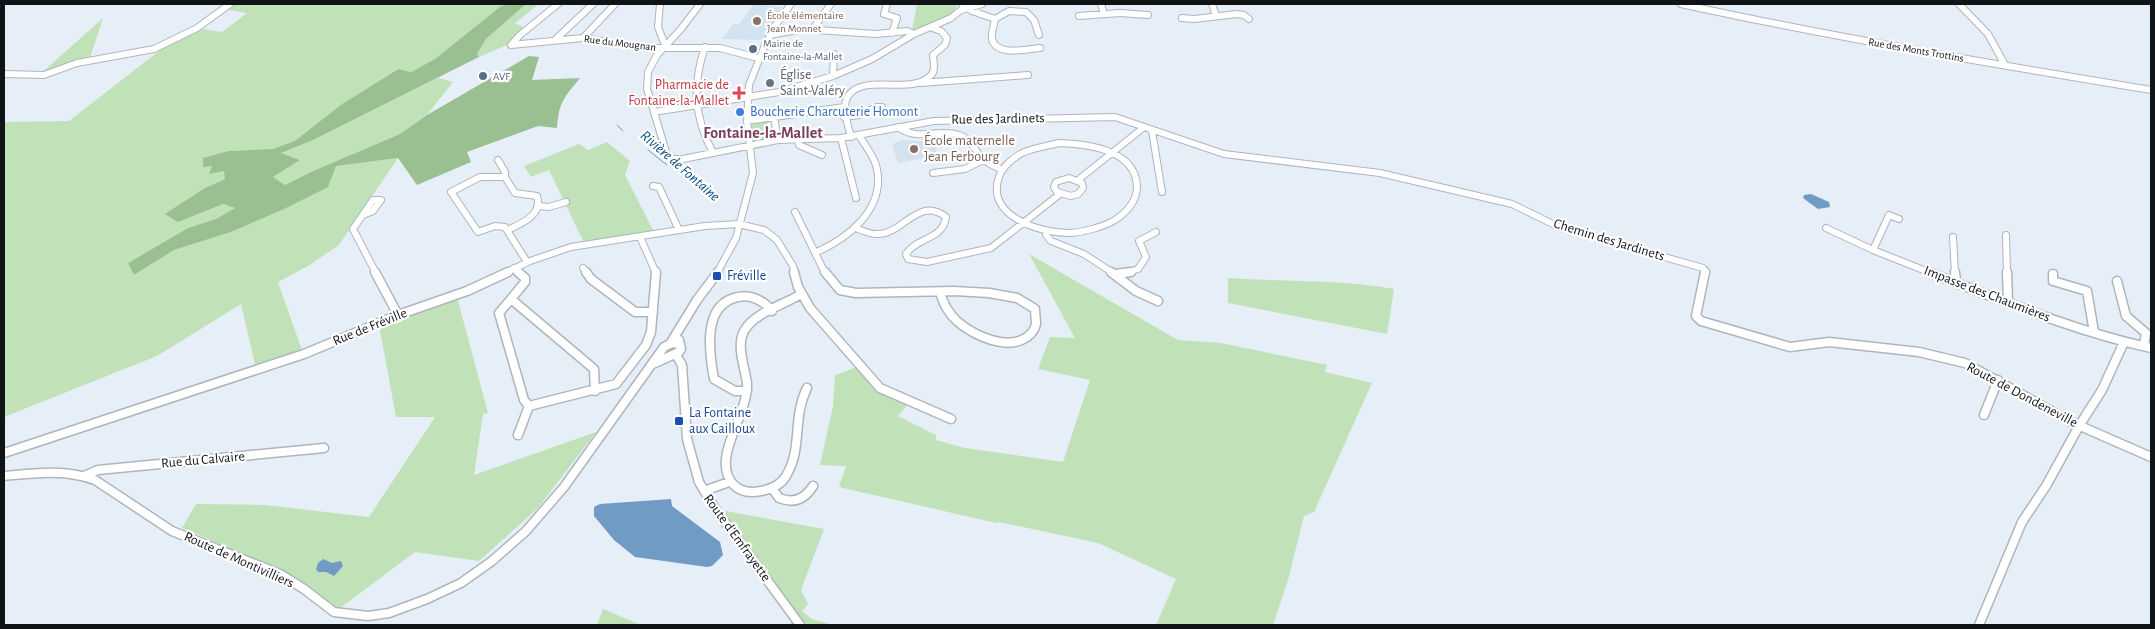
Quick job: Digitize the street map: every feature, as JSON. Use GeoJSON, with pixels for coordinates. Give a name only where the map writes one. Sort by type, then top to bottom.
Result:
{"type":"FeatureCollection","features":[{"type":"Feature","properties":{"kind":"street"},"geometry":{"type":"LineString","coordinates":[[4,74],[44,75],[77,63],[154,49],[197,28],[230,4]]}},
{"type":"Feature","properties":{"kind":"street","name":"Rue du Mougnan"},"geometry":{"type":"LineString","coordinates":[[558,4],[520,35],[511,45],[556,39],[583,38],[643,47],[705,47],[732,50],[758,58]]}},
{"type":"Feature","properties":{"kind":"street"},"geometry":{"type":"LineString","coordinates":[[556,39],[593,4]]}},
{"type":"Feature","properties":{"kind":"street"},"geometry":{"type":"LineString","coordinates":[[583,38],[615,4]]}},
{"type":"Feature","properties":{"kind":"street"},"geometry":{"type":"LineString","coordinates":[[660,4],[657,22],[664,46]]}},
{"type":"Feature","properties":{"kind":"street","name":"Rue des Jardinets"},"geometry":{"type":"LineString","coordinates":[[700,4],[652,63],[646,81],[666,155],[677,160],[778,140],[851,137],[934,121],[1106,116],[1214,152]]}},
{"type":"Feature","properties":{"kind":"street","name":"Route de Montivilliers"},"geometry":{"type":"LineString","coordinates":[[4,476],[49,471],[68,472],[95,480],[172,531],[280,574],[304,589],[334,612],[350,616],[388,613],[427,599],[461,583],[506,550],[564,487],[648,369],[669,354],[670,344],[693,306],[725,261],[736,238],[753,172],[747,98],[750,80],[758,58],[770,35],[791,4]]}},
{"type":"Feature","properties":{"kind":"street"},"geometry":{"type":"LineString","coordinates":[[812,30],[832,4]]}},
{"type":"Feature","properties":{"kind":"street"},"geometry":{"type":"LineString","coordinates":[[886,4],[884,14],[897,18],[892,34]]}},
{"type":"Feature","properties":{"kind":"street"},"geometry":{"type":"LineString","coordinates":[[654,112],[779,92],[833,76],[872,59],[914,34],[951,18],[965,6],[982,4]]}},
{"type":"Feature","properties":{"kind":"street"},"geometry":{"type":"LineString","coordinates":[[1101,4],[1104,14]]}},
{"type":"Feature","properties":{"kind":"street"},"geometry":{"type":"LineString","coordinates":[[1212,4],[1216,16]]}},
{"type":"Feature","properties":{"kind":"street","name":"Rue des Monts Trottins"},"geometry":{"type":"LineString","coordinates":[[1681,4],[1773,24],[2151,90]]}},
{"type":"Feature","properties":{"kind":"street"},"geometry":{"type":"LineString","coordinates":[[1959,4],[1988,34],[2006,65]]}},
{"type":"Feature","properties":{"kind":"street"},"geometry":{"type":"LineString","coordinates":[[965,6],[972,11],[995,19]]}},
{"type":"Feature","properties":{"kind":"street"},"geometry":{"type":"LineString","coordinates":[[1039,35],[1034,19],[1027,13],[1011,11],[995,19],[992,38],[993,43],[998,47],[1017,50],[1040,48]]}},
{"type":"Feature","properties":{"kind":"street"},"geometry":{"type":"LineString","coordinates":[[1079,16],[1104,14],[1148,15]]}},
{"type":"Feature","properties":{"kind":"street"},"geometry":{"type":"LineString","coordinates":[[1182,18],[1194,19],[1237,14],[1244,15],[1249,19]]}},
{"type":"Feature","properties":{"kind":"street"},"geometry":{"type":"LineString","coordinates":[[917,83],[930,77],[934,71],[933,55],[945,45],[947,38],[945,34],[930,27]]}},
{"type":"Feature","properties":{"kind":"street"},"geometry":{"type":"LineString","coordinates":[[770,35],[794,30],[871,34],[892,34],[907,31],[914,34]]}},
{"type":"Feature","properties":{"kind":"street"},"geometry":{"type":"LineString","coordinates":[[705,47],[694,83],[695,106],[701,130],[713,152]]}},
{"type":"Feature","properties":{"kind":"street"},"geometry":{"type":"LineString","coordinates":[[833,76],[834,54]]}},
{"type":"Feature","properties":{"kind":"street"},"geometry":{"type":"LineString","coordinates":[[851,137],[844,117],[844,107],[848,96],[865,86],[936,83],[1028,75]]}},
{"type":"Feature","properties":{"kind":"street"},"geometry":{"type":"LineString","coordinates":[[930,77],[936,83]]}},
{"type":"Feature","properties":{"kind":"street"},"geometry":{"type":"LineString","coordinates":[[748,121],[844,107]]}},
{"type":"Feature","properties":{"kind":"street"},"geometry":{"type":"LineString","coordinates":[[844,117],[859,115],[877,107],[882,107]]}},
{"type":"Feature","properties":{"kind":"street"},"geometry":{"type":"LineString","coordinates":[[774,117],[778,140]]}},
{"type":"Feature","properties":{"kind":"street"},"geometry":{"type":"LineString","coordinates":[[898,127],[901,131],[915,135],[952,133],[963,135],[983,160],[1001,169]]}},
{"type":"Feature","properties":{"kind":"street"},"geometry":{"type":"LineString","coordinates":[[1078,180],[1143,128]]}},
{"type":"Feature","properties":{"kind":"street"},"geometry":{"type":"LineString","coordinates":[[1152,131],[1162,192]]}},
{"type":"Feature","properties":{"kind":"street"},"geometry":{"type":"LineString","coordinates":[[815,253],[837,242],[856,228],[874,199],[878,177],[874,160],[859,135]]}},
{"type":"Feature","properties":{"kind":"street"},"geometry":{"type":"LineString","coordinates":[[841,138],[856,198]]}},
{"type":"Feature","properties":{"kind":"street"},"geometry":{"type":"LineString","coordinates":[[798,139],[799,145],[822,155]]}},
{"type":"Feature","properties":{"kind":"street"},"geometry":{"type":"LineString","coordinates":[[1059,143],[1077,143],[1095,146],[1111,152],[1130,167],[1136,177],[1138,187],[1131,207],[1122,216],[1096,228],[1063,233],[1047,231],[1022,223],[1009,215],[999,204],[995,192],[996,181],[1001,169],[1011,159],[1024,151],[1059,143]]}},
{"type":"Feature","properties":{"kind":"street","name":"Chemin des Jardinets"},"geometry":{"type":"LineString","coordinates":[[1214,152],[1398,176],[1512,204],[1559,228],[1702,268],[1706,273],[1696,316],[1698,318],[1790,347],[1799,347]]}},
{"type":"Feature","properties":{"kind":"street"},"geometry":{"type":"LineString","coordinates":[[498,160],[505,172],[505,177],[515,193],[537,196],[540,200],[539,206],[528,219],[508,230]]}},
{"type":"Feature","properties":{"kind":"street"},"geometry":{"type":"LineString","coordinates":[[933,173],[965,169],[983,160]]}},
{"type":"Feature","properties":{"kind":"street"},"geometry":{"type":"LineString","coordinates":[[505,177],[480,177],[451,192],[478,232],[501,226],[508,230],[527,262]]}},
{"type":"Feature","properties":{"kind":"street"},"geometry":{"type":"LineString","coordinates":[[1066,178],[1078,180],[1084,185],[1079,194],[1070,196],[1060,194],[1055,189],[1056,182],[1066,178]]}},
{"type":"Feature","properties":{"kind":"street"},"geometry":{"type":"LineString","coordinates":[[653,186],[659,187],[679,230]]}},
{"type":"Feature","properties":{"kind":"street"},"geometry":{"type":"LineString","coordinates":[[856,228],[872,234],[882,234],[917,214],[940,212],[946,217],[942,229],[937,234],[911,246],[906,252],[908,259],[928,262],[991,248],[1060,194]]}},
{"type":"Feature","properties":{"kind":"street"},"geometry":{"type":"LineString","coordinates":[[539,206],[550,207],[566,202]]}},
{"type":"Feature","properties":{"kind":"street"},"geometry":{"type":"LineString","coordinates":[[795,212],[833,284],[843,292],[857,295],[940,292],[987,291],[1011,296],[1031,306],[1036,312],[1036,325],[1033,331],[1022,339],[1006,342],[988,339],[959,322],[946,308],[940,292]]}},
{"type":"Feature","properties":{"kind":"street"},"geometry":{"type":"LineString","coordinates":[[363,215],[353,229],[398,315]]}},
{"type":"Feature","properties":{"kind":"street"},"geometry":{"type":"LineString","coordinates":[[1873,250],[1889,215],[1899,219]]}},
{"type":"Feature","properties":{"kind":"street","name":"Rue de Fréville"},"geometry":{"type":"LineString","coordinates":[[4,453],[455,296],[527,262],[570,247],[679,230],[739,224],[764,230],[778,240],[793,266],[801,294],[821,322],[880,388],[951,419]]}},
{"type":"Feature","properties":{"kind":"street","name":"Impasse des Chaumières"},"geometry":{"type":"LineString","coordinates":[[1826,228],[1873,250],[2047,318],[2124,342],[2147,346]]}},
{"type":"Feature","properties":{"kind":"street"},"geometry":{"type":"LineString","coordinates":[[1047,231],[1046,235],[1051,241],[1084,254],[1115,274],[1136,291],[1158,301]]}},
{"type":"Feature","properties":{"kind":"street"},"geometry":{"type":"LineString","coordinates":[[1115,274],[1132,272],[1143,264],[1146,256],[1139,241],[1156,232]]}},
{"type":"Feature","properties":{"kind":"street"},"geometry":{"type":"LineString","coordinates":[[2006,235],[2008,302]]}},
{"type":"Feature","properties":{"kind":"street"},"geometry":{"type":"LineString","coordinates":[[529,406],[595,391],[616,384],[646,345],[651,332],[656,271],[640,237]]}},
{"type":"Feature","properties":{"kind":"street"},"geometry":{"type":"LineString","coordinates":[[1953,237],[1956,281]]}},
{"type":"Feature","properties":{"kind":"street"},"geometry":{"type":"LineString","coordinates":[[514,268],[525,278],[525,282],[499,313],[524,400],[529,406]]}},
{"type":"Feature","properties":{"kind":"street"},"geometry":{"type":"LineString","coordinates":[[583,268],[591,279],[635,312],[653,312]]}},
{"type":"Feature","properties":{"kind":"street"},"geometry":{"type":"LineString","coordinates":[[2053,274],[2053,281],[2087,290],[2094,332]]}},
{"type":"Feature","properties":{"kind":"street"},"geometry":{"type":"LineString","coordinates":[[2117,281],[2126,316],[2146,333],[2147,346]]}},
{"type":"Feature","properties":{"kind":"street"},"geometry":{"type":"LineString","coordinates":[[801,294],[749,324],[742,336],[747,391],[725,462],[729,482],[748,492],[772,488],[785,477],[796,455],[798,414],[807,388]]}},
{"type":"Feature","properties":{"kind":"street"},"geometry":{"type":"LineString","coordinates":[[747,391],[735,391],[714,379],[710,357],[712,320],[720,305],[739,296],[756,298],[766,303],[772,311]]}},
{"type":"Feature","properties":{"kind":"street"},"geometry":{"type":"LineString","coordinates":[[512,299],[594,369],[595,391]]}},
{"type":"Feature","properties":{"kind":"street"},"geometry":{"type":"LineString","coordinates":[[669,354],[681,350],[679,344],[684,322]]}},
{"type":"Feature","properties":{"kind":"street","name":"Route de Dondeneville"},"geometry":{"type":"LineString","coordinates":[[1799,347],[1829,342],[1919,352],[1965,363],[2079,426],[2151,457]]}},
{"type":"Feature","properties":{"kind":"street"},"geometry":{"type":"LineString","coordinates":[[1979,625],[2022,522],[2046,486],[2079,426],[2102,390],[2124,342]]}},
{"type":"Feature","properties":{"kind":"street"},"geometry":{"type":"LineString","coordinates":[[670,344],[679,344]]}},
{"type":"Feature","properties":{"kind":"street","name":"Route d'Emfrayette"},"geometry":{"type":"LineString","coordinates":[[669,354],[682,365],[687,439],[695,471],[704,492],[800,625]]}},
{"type":"Feature","properties":{"kind":"street"},"geometry":{"type":"LineString","coordinates":[[1984,415],[1988,400],[1998,380]]}},
{"type":"Feature","properties":{"kind":"street"},"geometry":{"type":"LineString","coordinates":[[518,435],[529,406]]}},
{"type":"Feature","properties":{"kind":"street","name":"Rue du Calvaire"},"geometry":{"type":"LineString","coordinates":[[84,476],[98,470],[324,448]]}},
{"type":"Feature","properties":{"kind":"street"},"geometry":{"type":"LineString","coordinates":[[704,492],[729,482]]}},
{"type":"Feature","properties":{"kind":"street"},"geometry":{"type":"LineString","coordinates":[[772,488],[779,498],[793,502],[806,495],[813,486]]}},
{"type":"Feature","properties":{"kind":"shaded area","name":"École élémentaire Jean Monnet"},"geometry":{"type":"Polygon","coordinates":[[[754,4],[783,7],[763,40],[722,39],[733,24],[739,24],[754,4]]]}},
{"type":"Feature","properties":{"kind":"shaded area","name":"École maternelle Jean Ferbourg"},"geometry":{"type":"Polygon","coordinates":[[[953,135],[936,146],[936,156],[898,163],[892,144],[903,140],[933,142],[942,136],[953,135]]]}},
{"type":"Feature","properties":{"kind":"green space"},"geometry":{"type":"Polygon","coordinates":[[[230,4],[512,4],[501,6],[435,59],[411,72],[397,69],[342,104],[295,142],[273,149],[229,151],[212,166],[225,171],[225,179],[205,188],[178,222],[223,204],[235,208],[216,219],[188,228],[128,263],[134,275],[174,250],[231,232],[282,210],[335,166],[398,158],[339,245],[308,266],[278,282],[303,353],[256,369],[241,304],[157,356],[4,417],[4,122],[69,121],[168,44],[197,28],[222,32],[247,13],[224,9],[230,4]]]}},
{"type":"Feature","properties":{"kind":"green space"},"geometry":{"type":"Polygon","coordinates":[[[512,4],[525,5],[486,39],[477,54],[479,57],[313,140],[281,153],[300,160],[273,177],[285,185],[400,134],[427,115],[529,56],[539,57],[532,80],[580,78],[563,100],[557,128],[538,126],[467,152],[471,162],[417,185],[398,158],[336,166],[328,187],[282,210],[231,232],[174,250],[134,275],[128,263],[188,228],[216,219],[235,208],[223,204],[178,222],[165,214],[205,188],[225,179],[224,171],[209,174],[212,166],[203,167],[203,158],[229,151],[273,149],[295,141],[342,104],[398,69],[411,72],[435,59],[501,6],[512,4]]]}},
{"type":"Feature","properties":{"kind":"green space"},"geometry":{"type":"Polygon","coordinates":[[[516,4],[539,4],[515,23],[525,28],[509,44],[479,57],[477,54],[486,39],[524,6],[516,4]]]}},
{"type":"Feature","properties":{"kind":"green space"},"geometry":{"type":"Polygon","coordinates":[[[917,4],[957,4],[955,10],[946,19],[912,30],[917,4]]]}},
{"type":"Feature","properties":{"kind":"green space"},"geometry":{"type":"Polygon","coordinates":[[[103,18],[89,61],[38,76],[103,18]]]}},
{"type":"Feature","properties":{"kind":"green space"},"geometry":{"type":"Polygon","coordinates":[[[438,78],[453,82],[427,115],[400,134],[285,185],[273,177],[300,160],[280,153],[313,140],[438,78]]]}},
{"type":"Feature","properties":{"kind":"green space"},"geometry":{"type":"Polygon","coordinates":[[[767,121],[770,139],[753,141],[751,125],[767,121]]]}},
{"type":"Feature","properties":{"kind":"green space"},"geometry":{"type":"Polygon","coordinates":[[[607,142],[630,161],[625,175],[654,232],[584,243],[549,170],[531,177],[524,166],[579,144],[588,150],[607,142]]]}},
{"type":"Feature","properties":{"kind":"green space"},"geometry":{"type":"Polygon","coordinates":[[[1029,254],[1178,340],[1221,343],[1327,365],[1325,372],[1372,383],[1314,512],[1304,516],[1288,580],[1273,625],[1156,625],[1176,579],[1098,543],[999,522],[996,523],[839,487],[846,466],[820,465],[833,406],[835,375],[857,367],[880,389],[909,403],[898,416],[936,435],[936,440],[965,448],[1063,462],[1090,380],[1038,369],[1050,337],[1075,338],[1029,254]]]}},
{"type":"Feature","properties":{"kind":"green space"},"geometry":{"type":"Polygon","coordinates":[[[1228,278],[1332,282],[1394,289],[1387,334],[1228,303],[1228,278]]]}},
{"type":"Feature","properties":{"kind":"green space"},"geometry":{"type":"Polygon","coordinates":[[[457,297],[488,413],[483,414],[474,475],[596,432],[538,508],[479,561],[415,552],[339,609],[331,606],[287,572],[182,528],[196,504],[265,505],[369,517],[435,417],[396,417],[379,325],[457,297]]]}},
{"type":"Feature","properties":{"kind":"green space"},"geometry":{"type":"Polygon","coordinates":[[[720,510],[824,529],[801,590],[808,604],[802,611],[812,619],[833,625],[790,625],[792,620],[720,510]]]}},
{"type":"Feature","properties":{"kind":"green space"},"geometry":{"type":"Polygon","coordinates":[[[603,609],[641,625],[597,625],[603,609]]]}},
{"type":"Feature","properties":{"kind":"water"},"geometry":{"type":"Polygon","coordinates":[[[1811,194],[1829,202],[1830,207],[1818,209],[1803,198],[1804,195],[1811,194]]]}},
{"type":"Feature","properties":{"kind":"water"},"geometry":{"type":"Polygon","coordinates":[[[671,499],[672,506],[720,542],[723,555],[712,566],[707,567],[635,557],[614,540],[594,516],[594,507],[600,504],[671,499]]]}},
{"type":"Feature","properties":{"kind":"water"},"geometry":{"type":"Polygon","coordinates":[[[323,559],[332,563],[341,561],[343,566],[334,576],[326,572],[318,572],[316,569],[318,563],[323,559]]]}},
{"type":"Feature","properties":{"kind":"waterway","name":"Rivière de Fontaine"},"geometry":{"type":"LineString","coordinates":[[617,125],[623,131]]}},
{"type":"Feature","properties":{"kind":"waterway","name":"Rivière de Fontaine"},"geometry":{"type":"LineString","coordinates":[[648,150],[667,165]]}},
{"type":"Feature","properties":{"kind":"place","name":"École élémentaire Jean Monnet"},"geometry":{"type":"Point","coordinates":[757,21]}},
{"type":"Feature","properties":{"kind":"place","name":"Mairie de Fontaine-la-Mallet"},"geometry":{"type":"Point","coordinates":[753,49]}},
{"type":"Feature","properties":{"kind":"place","name":"AVF"},"geometry":{"type":"Point","coordinates":[483,76]}},
{"type":"Feature","properties":{"kind":"place","name":"Église Saint-Valéry"},"geometry":{"type":"Point","coordinates":[770,83]}},
{"type":"Feature","properties":{"kind":"place","name":"Pharmacie de Fontaine-la-Mallet"},"geometry":{"type":"Point","coordinates":[739,93]}},
{"type":"Feature","properties":{"kind":"place","name":"Boucherie Charcuterie Homont"},"geometry":{"type":"Point","coordinates":[740,112]}},
{"type":"Feature","properties":{"kind":"place","name":"École maternelle Jean Ferbourg"},"geometry":{"type":"Point","coordinates":[914,149]}},
{"type":"Feature","properties":{"kind":"place","name":"Fréville"},"geometry":{"type":"Point","coordinates":[717,276]}},
{"type":"Feature","properties":{"kind":"place","name":"La Fontaine aux Cailloux"},"geometry":{"type":"Point","coordinates":[679,421]}},
{"type":"Feature","properties":{"kind":"district","name":"Fontaine-la-Mallet"},"geometry":{"type":"Point","coordinates":[763,133]}}]}
